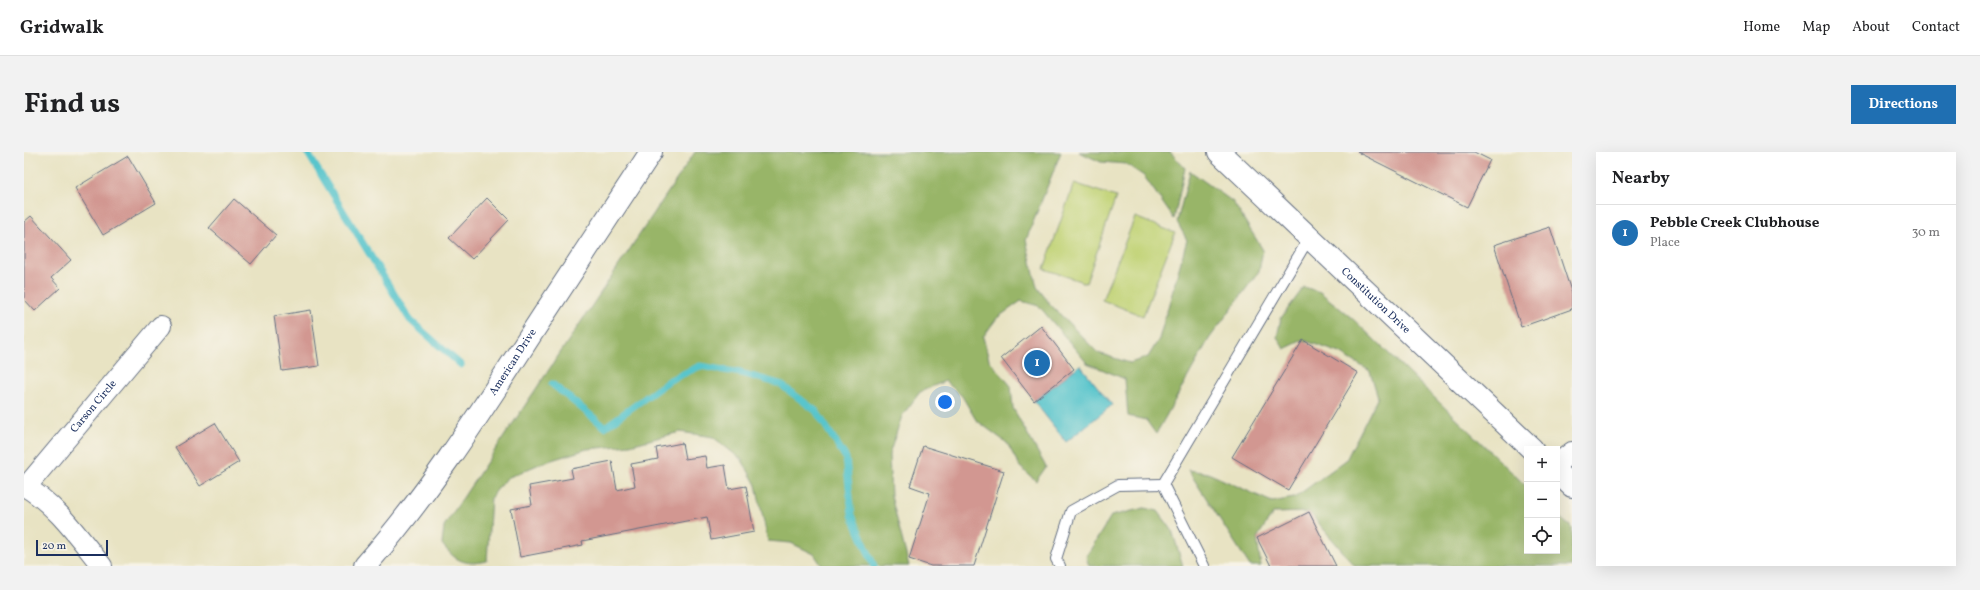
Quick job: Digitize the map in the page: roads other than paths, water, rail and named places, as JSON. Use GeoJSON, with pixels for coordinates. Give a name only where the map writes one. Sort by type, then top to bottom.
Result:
{"type":"FeatureCollection","features":[{"type":"Feature","properties":{"kind":"street","name":"American Drive"},"geometry":{"type":"LineString","coordinates":[[365,566],[427,488],[470,426],[651,152]]}},
{"type":"Feature","properties":{"kind":"street","name":"Constitution Drive"},"geometry":{"type":"LineString","coordinates":[[1220,152],[1529,446]]}},
{"type":"Feature","properties":{"kind":"street","name":"Carson Circle"},"geometry":{"type":"LineString","coordinates":[[25,486],[161,326]]}},
{"type":"Feature","properties":{"kind":"street"},"geometry":{"type":"LineString","coordinates":[[1560,462],[1572,452]]}},
{"type":"Feature","properties":{"kind":"street"},"geometry":{"type":"LineString","coordinates":[[1560,475],[1572,486]]}},
{"type":"Feature","properties":{"kind":"street"},"geometry":{"type":"LineString","coordinates":[[25,486],[58,513],[102,566]]}},
{"type":"Feature","properties":{"kind":"lane"},"geometry":{"type":"LineString","coordinates":[[1163,484],[1309,238]]}},
{"type":"Feature","properties":{"kind":"lane"},"geometry":{"type":"LineString","coordinates":[[1060,566],[1056,559],[1071,511],[1118,485],[1163,484]]}},
{"type":"Feature","properties":{"kind":"lane"},"geometry":{"type":"LineString","coordinates":[[1163,484],[1204,566]]}},
{"type":"Feature","properties":{"kind":"water"},"geometry":{"type":"Polygon","coordinates":[[[1080,365],[1112,405],[1066,442],[1034,401],[1080,365]]]}},
{"type":"Feature","properties":{"kind":"waterway"},"geometry":{"type":"LineString","coordinates":[[307,152],[410,320],[461,365]]}},
{"type":"Feature","properties":{"kind":"waterway"},"geometry":{"type":"LineString","coordinates":[[552,384],[605,427],[670,380],[700,366],[741,373],[780,384],[816,411],[846,458],[852,515],[874,566]]}},
{"type":"Feature","properties":{"kind":"place","name":"Pebble Creek Clubhouse"},"geometry":{"type":"Point","coordinates":[1037,363]}}]}
